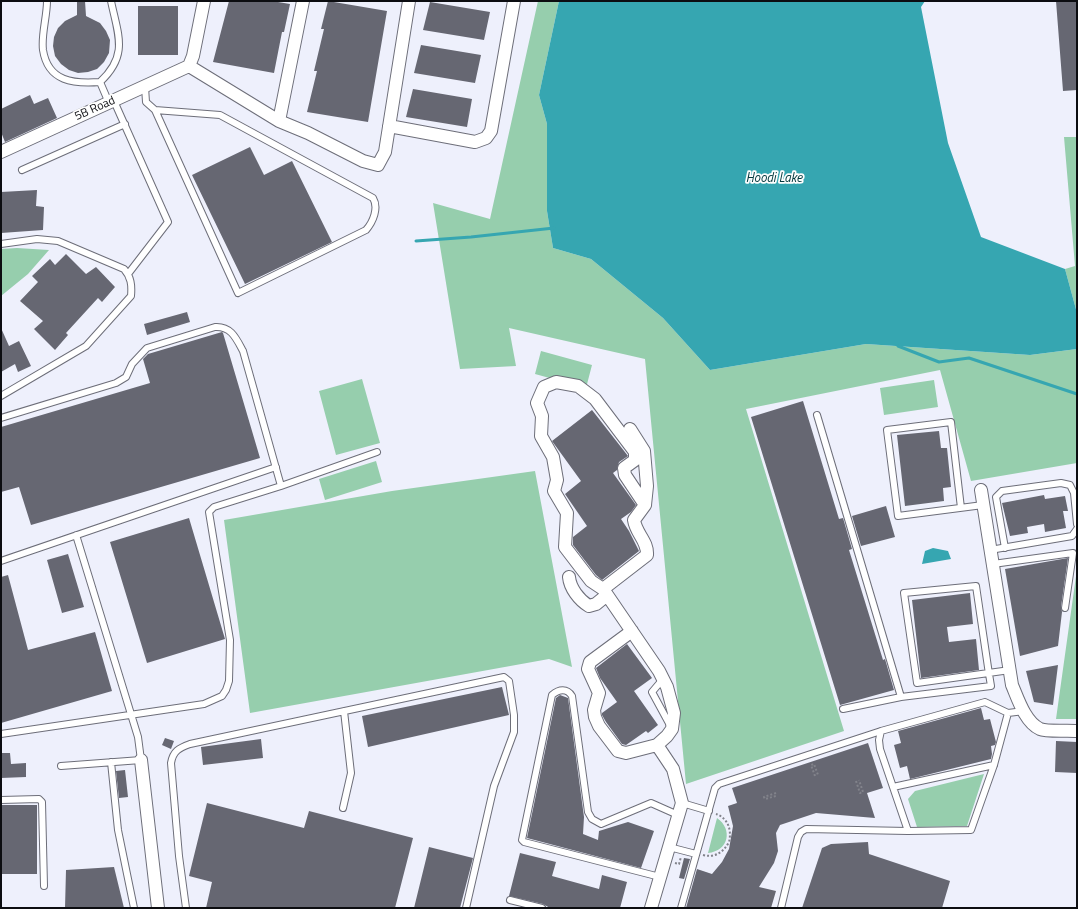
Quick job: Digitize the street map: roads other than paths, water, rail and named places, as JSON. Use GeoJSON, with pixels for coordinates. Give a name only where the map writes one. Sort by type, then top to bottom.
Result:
{"type":"FeatureCollection","features":[{"type":"Feature","properties":{"kind":"street"},"geometry":{"type":"LineString","coordinates":[[204,1],[193,56],[189,66],[279,121],[308,133],[362,161],[378,165],[385,152],[409,1]]}},
{"type":"Feature","properties":{"kind":"street"},"geometry":{"type":"LineString","coordinates":[[279,121],[303,1]]}},
{"type":"Feature","properties":{"kind":"street"},"geometry":{"type":"LineString","coordinates":[[389,126],[475,142],[486,138],[491,131],[514,1]]}},
{"type":"Feature","properties":{"kind":"street","name":"5B Road"},"geometry":{"type":"LineString","coordinates":[[1,152],[189,66]]}},
{"type":"Feature","properties":{"kind":"street"},"geometry":{"type":"LineString","coordinates":[[632,631],[590,662],[588,669],[599,693],[594,710],[595,718],[599,726],[618,751],[626,752],[657,745],[672,728],[674,713],[667,687],[632,631],[605,592],[591,581],[565,547],[567,513],[554,490],[557,480],[553,457],[541,436],[542,416],[537,403],[544,387],[556,382],[578,386],[595,399],[635,452],[635,460],[624,468],[625,475],[645,506]]}},
{"type":"Feature","properties":{"kind":"street"},"geometry":{"type":"LineString","coordinates":[[569,577],[570,585],[582,602],[589,606],[596,604],[605,592],[648,555],[648,547],[635,527],[634,520],[645,506],[647,486],[644,451],[630,429]]}},
{"type":"Feature","properties":{"kind":"street"},"geometry":{"type":"LineString","coordinates":[[981,490],[1012,685],[1030,721],[1040,729],[1077,731]]}},
{"type":"Feature","properties":{"kind":"street"},"geometry":{"type":"LineString","coordinates":[[651,908],[682,803],[673,769],[657,745]]}},
{"type":"Feature","properties":{"kind":"street"},"geometry":{"type":"LineString","coordinates":[[141,760],[158,908]]}},
{"type":"Feature","properties":{"kind":"lane"},"geometry":{"type":"LineString","coordinates":[[47,1],[43,49],[48,64],[56,74],[68,81],[100,82]]}},
{"type":"Feature","properties":{"kind":"lane"},"geometry":{"type":"LineString","coordinates":[[100,82],[114,66],[120,48],[118,29],[111,1]]}},
{"type":"Feature","properties":{"kind":"lane"},"geometry":{"type":"LineString","coordinates":[[100,82],[125,124],[168,222],[128,274]]}},
{"type":"Feature","properties":{"kind":"lane"},"geometry":{"type":"LineString","coordinates":[[145,87],[146,102],[155,110],[238,293],[366,230],[372,222],[376,203],[373,198],[220,115],[155,110]]}},
{"type":"Feature","properties":{"kind":"lane"},"geometry":{"type":"LineString","coordinates":[[22,170],[125,124]]}},
{"type":"Feature","properties":{"kind":"lane"},"geometry":{"type":"LineString","coordinates":[[1,244],[37,239],[58,241],[124,269],[128,274],[132,287],[131,296],[86,346],[1,396]]}},
{"type":"Feature","properties":{"kind":"lane"},"geometry":{"type":"LineString","coordinates":[[1,418],[116,383],[126,377],[132,364],[147,348],[216,326],[224,326],[233,333],[243,351],[280,486]]}},
{"type":"Feature","properties":{"kind":"lane"},"geometry":{"type":"LineString","coordinates":[[817,415],[901,697]]}},
{"type":"Feature","properties":{"kind":"lane"},"geometry":{"type":"LineString","coordinates":[[961,508],[951,422],[887,430],[898,516],[961,508],[983,505]]}},
{"type":"Feature","properties":{"kind":"lane"},"geometry":{"type":"LineString","coordinates":[[1,734],[204,704],[213,702],[222,696],[229,681],[230,640],[209,512],[214,507],[280,486],[377,452]]}},
{"type":"Feature","properties":{"kind":"lane"},"geometry":{"type":"LineString","coordinates":[[1,561],[276,467]]}},
{"type":"Feature","properties":{"kind":"lane"},"geometry":{"type":"LineString","coordinates":[[1005,548],[996,497],[1002,491],[1061,483],[1070,485],[1074,493],[1077,524]]}},
{"type":"Feature","properties":{"kind":"lane"},"geometry":{"type":"LineString","coordinates":[[990,550],[1072,536],[1077,528]]}},
{"type":"Feature","properties":{"kind":"lane"},"geometry":{"type":"LineString","coordinates":[[62,766],[141,760],[138,737],[76,535]]}},
{"type":"Feature","properties":{"kind":"lane"},"geometry":{"type":"LineString","coordinates":[[993,564],[1073,553],[1065,608]]}},
{"type":"Feature","properties":{"kind":"lane"},"geometry":{"type":"LineString","coordinates":[[843,709],[901,697],[991,686],[989,674],[976,586],[904,592],[917,683],[989,674],[1010,670]]}},
{"type":"Feature","properties":{"kind":"lane"},"geometry":{"type":"LineString","coordinates":[[186,908],[179,856],[171,764],[172,756],[176,751],[190,744],[504,677],[509,681],[514,715],[514,732],[494,786],[486,829],[466,908]]}},
{"type":"Feature","properties":{"kind":"lane"},"geometry":{"type":"LineString","coordinates":[[660,877],[524,842],[522,840],[552,695],[558,691],[566,690],[569,691],[572,696],[588,812],[592,819],[601,824],[651,803],[678,815]]}},
{"type":"Feature","properties":{"kind":"lane"},"geometry":{"type":"LineString","coordinates":[[681,908],[715,788],[719,784],[882,730],[985,702],[1008,714],[1024,711]]}},
{"type":"Feature","properties":{"kind":"lane"},"geometry":{"type":"LineString","coordinates":[[343,808],[351,773],[344,711]]}},
{"type":"Feature","properties":{"kind":"lane"},"geometry":{"type":"LineString","coordinates":[[781,908],[798,837],[801,832],[806,829],[908,831],[970,830],[994,765],[1008,714]]}},
{"type":"Feature","properties":{"kind":"lane"},"geometry":{"type":"LineString","coordinates":[[882,730],[879,740],[880,749],[908,831]]}},
{"type":"Feature","properties":{"kind":"lane"},"geometry":{"type":"LineString","coordinates":[[111,762],[118,830],[134,908]]}},
{"type":"Feature","properties":{"kind":"lane"},"geometry":{"type":"LineString","coordinates":[[893,788],[994,765]]}},
{"type":"Feature","properties":{"kind":"lane"},"geometry":{"type":"LineString","coordinates":[[1,800],[39,800],[42,802],[44,886]]}},
{"type":"Feature","properties":{"kind":"lane"},"geometry":{"type":"LineString","coordinates":[[682,803],[709,811]]}},
{"type":"Feature","properties":{"kind":"lane"},"geometry":{"type":"LineString","coordinates":[[669,847],[696,854]]}},
{"type":"Feature","properties":{"kind":"lane"},"geometry":{"type":"LineString","coordinates":[[510,900],[542,908]]}},
{"type":"Feature","properties":{"kind":"water","name":"Hoodi Lake"},"geometry":{"type":"Polygon","coordinates":[[[559,1],[925,1],[921,7],[948,143],[981,237],[1065,269],[1077,313],[1077,349],[1030,355],[866,344],[710,370],[663,318],[591,259],[553,248],[547,211],[547,124],[539,95],[559,1]]]}},
{"type":"Feature","properties":{"kind":"water"},"geometry":{"type":"Polygon","coordinates":[[[933,548],[948,551],[951,559],[922,564],[925,551],[933,548]]]}},
{"type":"Feature","properties":{"kind":"waterway"},"geometry":{"type":"LineString","coordinates":[[416,241],[554,228]]}},
{"type":"Feature","properties":{"kind":"waterway"},"geometry":{"type":"LineString","coordinates":[[898,346],[939,362],[969,358],[1077,394]]}}]}
